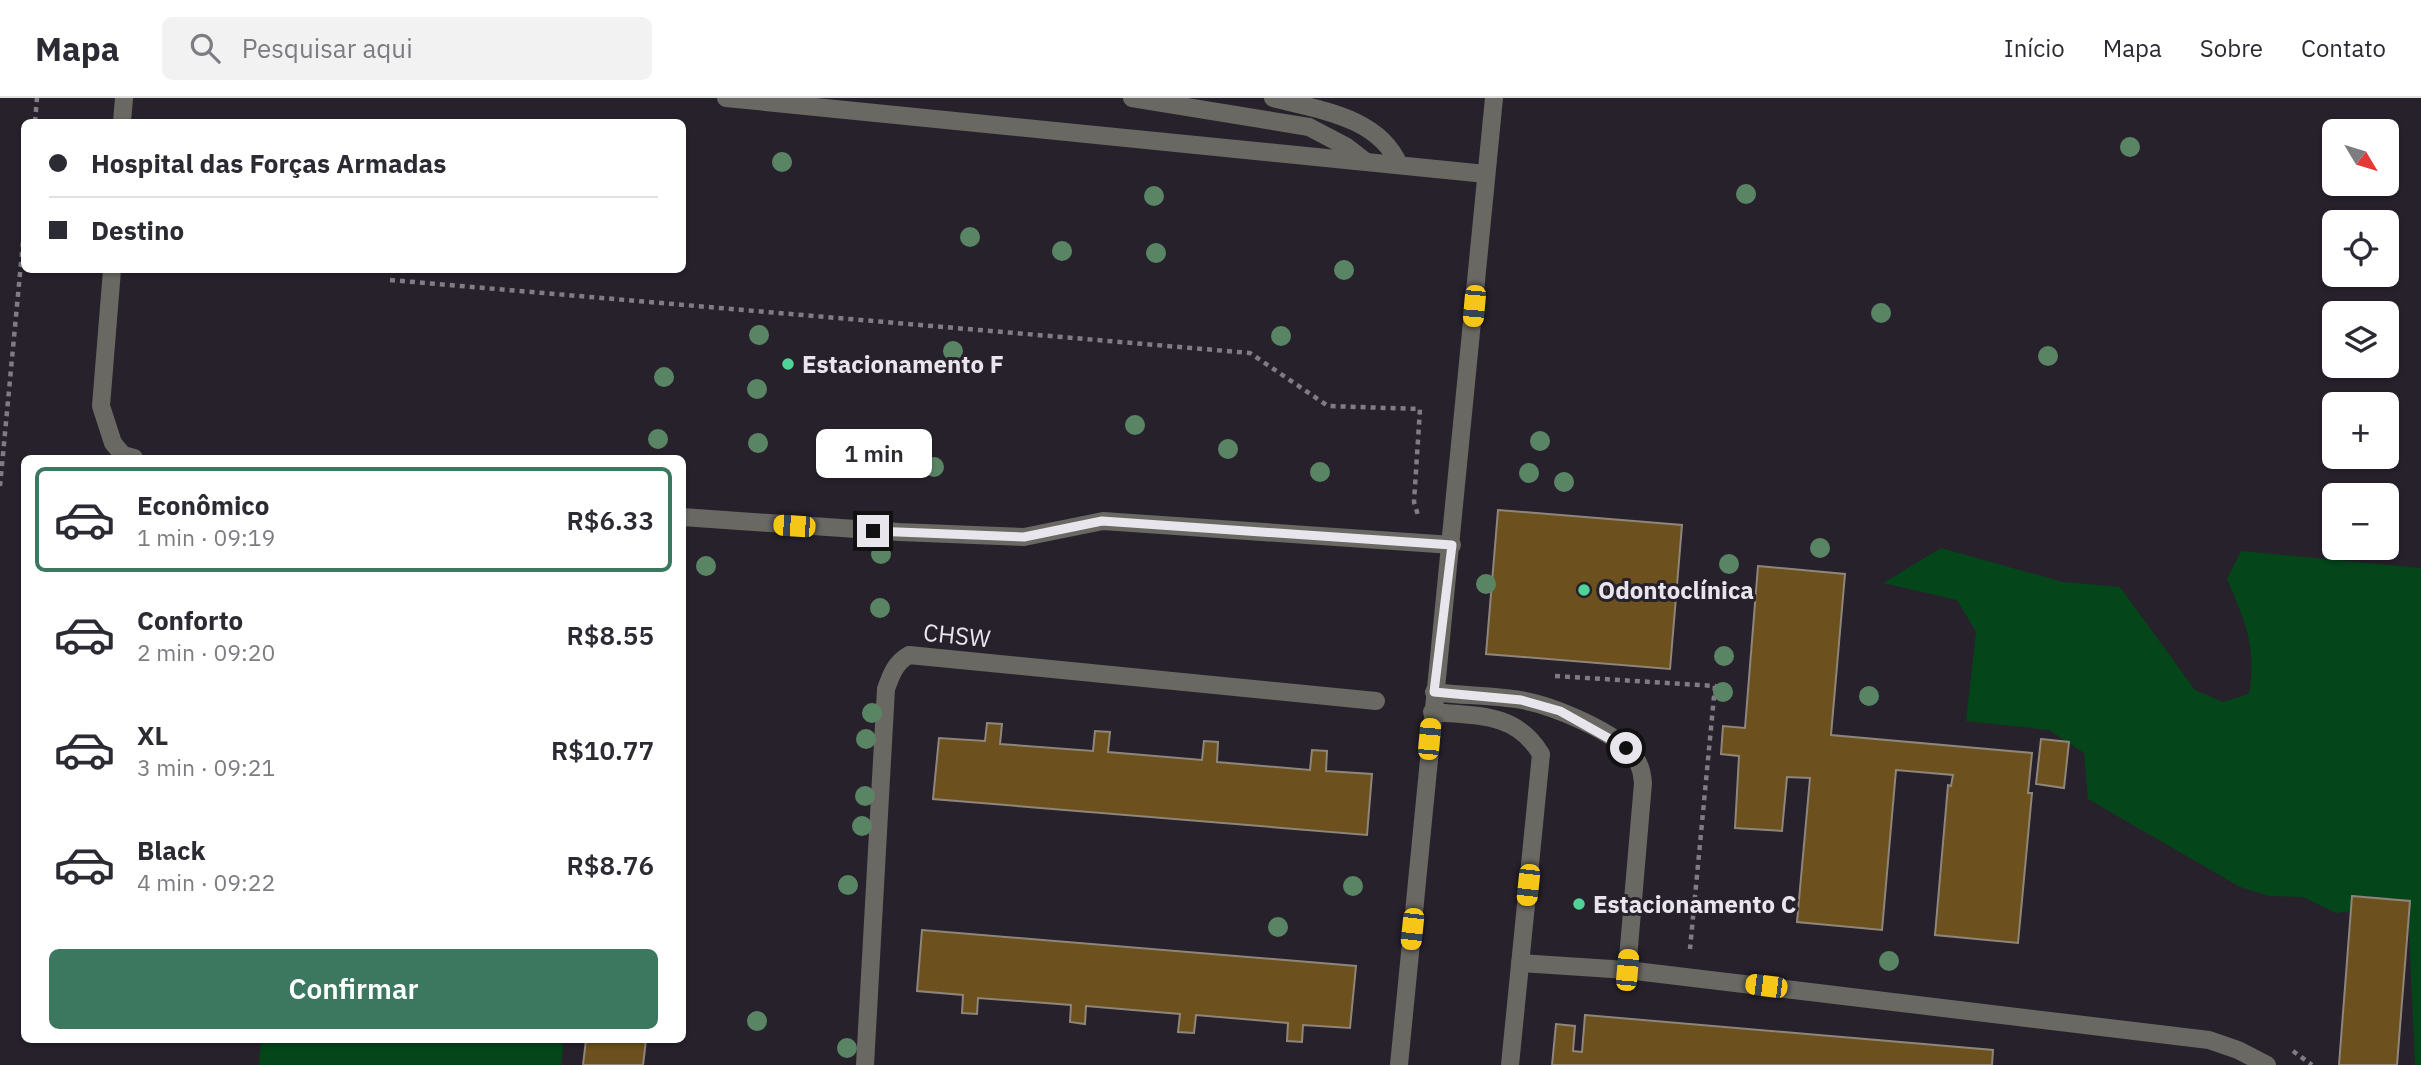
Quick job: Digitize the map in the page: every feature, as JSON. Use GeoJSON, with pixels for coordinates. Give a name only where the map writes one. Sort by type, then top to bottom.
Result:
{"type":"FeatureCollection","features":[{"type":"Feature","properties":{"kind":"street"},"geometry":{"type":"LineString","coordinates":[[122,119],[124,98]]}},
{"type":"Feature","properties":{"kind":"street"},"geometry":{"type":"LineString","coordinates":[[726,98],[1486,174]]}},
{"type":"Feature","properties":{"kind":"street"},"geometry":{"type":"LineString","coordinates":[[1132,98],[1309,127],[1347,147],[1365,162]]}},
{"type":"Feature","properties":{"kind":"street"},"geometry":{"type":"LineString","coordinates":[[1273,98],[1363,124],[1393,150],[1399,165]]}},
{"type":"Feature","properties":{"kind":"street"},"geometry":{"type":"LineString","coordinates":[[1399,1065],[1494,98]]}},
{"type":"Feature","properties":{"kind":"street"},"geometry":{"type":"LineString","coordinates":[[112,273],[101,406],[113,443],[123,455]]}},
{"type":"Feature","properties":{"kind":"street"},"geometry":{"type":"LineString","coordinates":[[686,517],[899,532],[1024,537],[1102,521],[1452,545]]}},
{"type":"Feature","properties":{"kind":"street","name":"CHSW"},"geometry":{"type":"LineString","coordinates":[[865,1065],[886,689],[897,664],[903,659],[909,655],[1376,701]]}},
{"type":"Feature","properties":{"kind":"street"},"geometry":{"type":"LineString","coordinates":[[1434,692],[1521,700],[1560,711],[1610,737],[1635,757],[1642,770],[1643,783],[1627,970]]}},
{"type":"Feature","properties":{"kind":"street"},"geometry":{"type":"LineString","coordinates":[[1432,712],[1484,717],[1515,725],[1526,733],[1541,754],[1510,1065]]}},
{"type":"Feature","properties":{"kind":"street"},"geometry":{"type":"LineString","coordinates":[[1520,963],[1627,970],[2209,1040],[2238,1049],[2267,1065]]}},
{"type":"Feature","properties":{"kind":"path"},"geometry":{"type":"LineString","coordinates":[[35,119],[37,98]]}},
{"type":"Feature","properties":{"kind":"path"},"geometry":{"type":"LineString","coordinates":[[0,486],[21,263]]}},
{"type":"Feature","properties":{"kind":"path"},"geometry":{"type":"LineString","coordinates":[[390,280],[1250,353],[1328,406],[1420,410],[1414,502],[1426,543]]}},
{"type":"Feature","properties":{"kind":"path"},"geometry":{"type":"LineString","coordinates":[[1553,676],[1715,685],[1689,960]]}},
{"type":"Feature","properties":{"kind":"path"},"geometry":{"type":"LineString","coordinates":[[2290,1049],[2312,1065]]}},
{"type":"Feature","properties":{"kind":"green space"},"geometry":{"type":"Polygon","coordinates":[[[1941,548],[2063,582],[2120,587],[2195,690],[2223,702],[2249,694],[2251,662],[2248,635],[2227,579],[2241,551],[2421,568],[2421,1065],[2415,1065],[2409,930],[2401,909],[2336,913],[2303,897],[2269,896],[2240,887],[2088,799],[2084,753],[2049,730],[1966,721],[1976,632],[1957,600],[1883,583],[1941,548]]]}},
{"type":"Feature","properties":{"kind":"green space"},"geometry":{"type":"Polygon","coordinates":[[[261,1043],[564,1043],[561,1065],[259,1065],[261,1043]]]}},
{"type":"Feature","properties":{"kind":"building","name":"Odontoclínica"},"geometry":{"type":"Polygon","coordinates":[[[1498,510],[1682,525],[1670,669],[1486,654],[1498,510]]]}},
{"type":"Feature","properties":{"kind":"building"},"geometry":{"type":"Polygon","coordinates":[[[1758,566],[1845,574],[1831,735],[2032,753],[2028,793],[2032,793],[2018,943],[1935,935],[1948,785],[1951,786],[1953,775],[1896,770],[1882,930],[1797,922],[1810,778],[1787,777],[1782,831],[1735,828],[1739,756],[1721,754],[1723,726],[1745,728],[1758,566]]]}},
{"type":"Feature","properties":{"kind":"building"},"geometry":{"type":"Polygon","coordinates":[[[987,723],[1002,724],[1000,744],[1093,751],[1095,731],[1110,732],[1108,752],[1202,760],[1204,741],[1218,742],[1217,762],[1310,770],[1312,750],[1327,751],[1326,771],[1372,774],[1367,835],[933,799],[939,738],[985,741],[987,723]]]}},
{"type":"Feature","properties":{"kind":"building"},"geometry":{"type":"Polygon","coordinates":[[[2041,739],[2069,742],[2064,788],[2036,784],[2041,739]]]}},
{"type":"Feature","properties":{"kind":"building"},"geometry":{"type":"Polygon","coordinates":[[[2352,896],[2410,901],[2397,1065],[2339,1065],[2352,896]]]}},
{"type":"Feature","properties":{"kind":"building"},"geometry":{"type":"Polygon","coordinates":[[[922,930],[1356,966],[1350,1028],[1303,1025],[1302,1042],[1287,1041],[1288,1023],[1196,1015],[1194,1033],[1178,1032],[1180,1014],[1086,1006],[1085,1024],[1070,1022],[1071,1005],[978,998],[977,1014],[962,1013],[963,995],[917,991],[922,930]]]}},
{"type":"Feature","properties":{"kind":"building"},"geometry":{"type":"Polygon","coordinates":[[[1585,1015],[1993,1050],[1992,1065],[1552,1065],[1556,1024],[1575,1026],[1573,1051],[1582,1052],[1585,1015]]]}},
{"type":"Feature","properties":{"kind":"building"},"geometry":{"type":"Polygon","coordinates":[[[586,1043],[646,1043],[643,1065],[583,1065],[586,1043]]]}},
{"type":"Feature","properties":{"kind":"place","name":"Estacionamento F"},"geometry":{"type":"Point","coordinates":[788,364]}},
{"type":"Feature","properties":{"kind":"place","name":"Odontoclínica"},"geometry":{"type":"Point","coordinates":[1584,590]}},
{"type":"Feature","properties":{"kind":"place","name":"Estacionamento C"},"geometry":{"type":"Point","coordinates":[1579,904]}},
{"type":"Feature","properties":{"kind":"route"},"geometry":{"type":"LineString","coordinates":[[873,531],[1024,537],[1102,521],[1452,545],[1434,692],[1521,700],[1560,711],[1626,748]]}}]}
